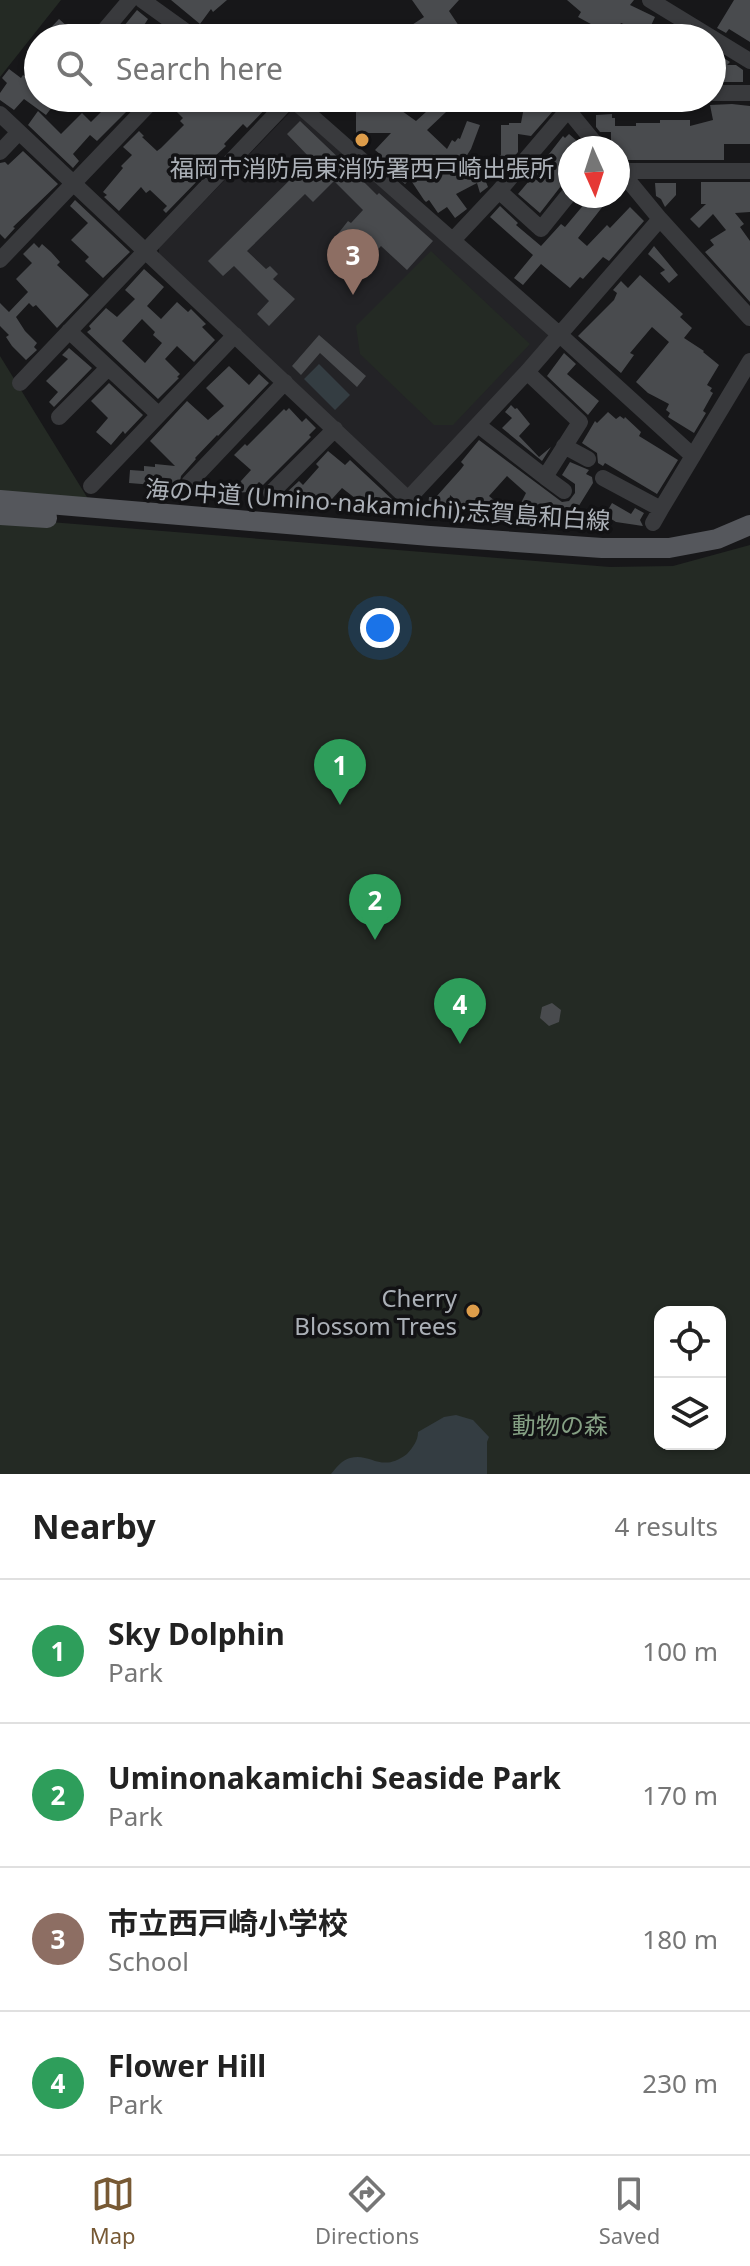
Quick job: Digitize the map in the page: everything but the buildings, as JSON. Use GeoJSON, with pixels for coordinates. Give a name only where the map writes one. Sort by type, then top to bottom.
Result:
{"type":"FeatureCollection","features":[{"type":"Feature","properties":{"kind":"main road","name":"海の中道 (Umino-nakamichi);志賀島和白線"},"geometry":{"type":"LineString","coordinates":[[0,500],[602,548],[669,548],[717,539],[750,525]]}},
{"type":"Feature","properties":{"kind":"main road","name":"海の中道 (Umino-nakamichi);志賀島和白線"},"geometry":{"type":"LineString","coordinates":[[0,515],[602,560],[671,559],[722,549],[750,538]]}},
{"type":"Feature","properties":{"kind":"street"},"geometry":{"type":"LineString","coordinates":[[110,24],[130,0]]}},
{"type":"Feature","properties":{"kind":"street"},"geometry":{"type":"LineString","coordinates":[[142,0],[175,24]]}},
{"type":"Feature","properties":{"kind":"street"},"geometry":{"type":"LineString","coordinates":[[650,0],[689,24]]}},
{"type":"Feature","properties":{"kind":"street"},"geometry":{"type":"LineString","coordinates":[[726,46],[750,61]]}},
{"type":"Feature","properties":{"kind":"street"},"geometry":{"type":"LineString","coordinates":[[726,93],[750,93]]}},
{"type":"Feature","properties":{"kind":"street"},"geometry":{"type":"LineString","coordinates":[[0,260],[142,112]]}},
{"type":"Feature","properties":{"kind":"street"},"geometry":{"type":"LineString","coordinates":[[20,383],[278,112]]}},
{"type":"Feature","properties":{"kind":"street"},"geometry":{"type":"LineString","coordinates":[[307,112],[693,456]]}},
{"type":"Feature","properties":{"kind":"street"},"geometry":{"type":"LineString","coordinates":[[453,240],[499,191],[560,112]]}},
{"type":"Feature","properties":{"kind":"street"},"geometry":{"type":"LineString","coordinates":[[572,112],[590,136]]}},
{"type":"Feature","properties":{"kind":"street"},"geometry":{"type":"LineString","coordinates":[[0,114],[408,499],[527,372],[660,219]]}},
{"type":"Feature","properties":{"kind":"street"},"geometry":{"type":"LineString","coordinates":[[0,152],[19,132]]}},
{"type":"Feature","properties":{"kind":"street"},"geometry":{"type":"LineString","coordinates":[[630,170],[750,171]]}},
{"type":"Feature","properties":{"kind":"street"},"geometry":{"type":"LineString","coordinates":[[630,182],[750,318]]}},
{"type":"Feature","properties":{"kind":"street"},"geometry":{"type":"LineString","coordinates":[[499,191],[541,229],[558,208]]}},
{"type":"Feature","properties":{"kind":"street"},"geometry":{"type":"LineString","coordinates":[[69,331],[158,414]]}},
{"type":"Feature","properties":{"kind":"street"},"geometry":{"type":"LineString","coordinates":[[91,486],[235,335]]}},
{"type":"Feature","properties":{"kind":"street"},"geometry":{"type":"LineString","coordinates":[[603,478],[657,516],[750,361]]}},
{"type":"Feature","properties":{"kind":"street"},"geometry":{"type":"LineString","coordinates":[[59,417],[108,368]]}},
{"type":"Feature","properties":{"kind":"street"},"geometry":{"type":"LineString","coordinates":[[527,372],[580,422],[545,477]]}},
{"type":"Feature","properties":{"kind":"street"},"geometry":{"type":"LineString","coordinates":[[189,483],[285,382]]}},
{"type":"Feature","properties":{"kind":"street"},"geometry":{"type":"LineString","coordinates":[[478,425],[564,491]]}},
{"type":"Feature","properties":{"kind":"street"},"geometry":{"type":"LineString","coordinates":[[271,493],[335,429]]}},
{"type":"Feature","properties":{"kind":"street"},"geometry":{"type":"LineString","coordinates":[[564,446],[588,459]]}},
{"type":"Feature","properties":{"kind":"shaded area"},"geometry":{"type":"Polygon","coordinates":[[[290,112],[296,112],[550,332],[551,339],[410,495],[159,257],[159,248],[290,112]]]}},
{"type":"Feature","properties":{"kind":"shaded area"},"geometry":{"type":"Polygon","coordinates":[[[319,364],[350,395],[335,410],[304,379],[319,364]]]}},
{"type":"Feature","properties":{"kind":"shaded area"},"geometry":{"type":"Polygon","coordinates":[[[456,1415],[473,1420],[489,1437],[487,1474],[331,1474],[350,1458],[383,1462],[398,1460],[413,1446],[418,1432],[444,1417],[456,1415]]]}},
{"type":"Feature","properties":{"kind":"green space"},"geometry":{"type":"Polygon","coordinates":[[[0,0],[61,0],[42,24],[24,24],[24,47],[0,77],[0,0]]]}},
{"type":"Feature","properties":{"kind":"green space"},"geometry":{"type":"Polygon","coordinates":[[[431,251],[530,344],[453,425],[434,425],[360,354],[356,326],[431,251]]]}},
{"type":"Feature","properties":{"kind":"green space"},"geometry":{"type":"Polygon","coordinates":[[[0,356],[90,502],[0,497],[0,356]]]}},
{"type":"Feature","properties":{"kind":"green space","name":"動物の森"},"geometry":{"type":"Polygon","coordinates":[[[0,518],[610,567],[673,566],[750,545],[750,1474],[0,1474],[0,518]]]}},
{"type":"Feature","properties":{"kind":"place","name":"福岡市消防局東消防署西戸崎出張所"},"geometry":{"type":"Point","coordinates":[362,140]}},
{"type":"Feature","properties":{"kind":"place","name":"市立西戸崎小学校"},"geometry":{"type":"Point","coordinates":[353,295]}},
{"type":"Feature","properties":{"kind":"place","name":"Sky Dolphin"},"geometry":{"type":"Point","coordinates":[340,805]}},
{"type":"Feature","properties":{"kind":"place","name":"Uminonakamichi Seaside Park"},"geometry":{"type":"Point","coordinates":[375,940]}},
{"type":"Feature","properties":{"kind":"place","name":"Flower Hill"},"geometry":{"type":"Point","coordinates":[460,1044]}},
{"type":"Feature","properties":{"kind":"place","name":"Cherry Blossom Trees"},"geometry":{"type":"Point","coordinates":[473,1311]}}]}
